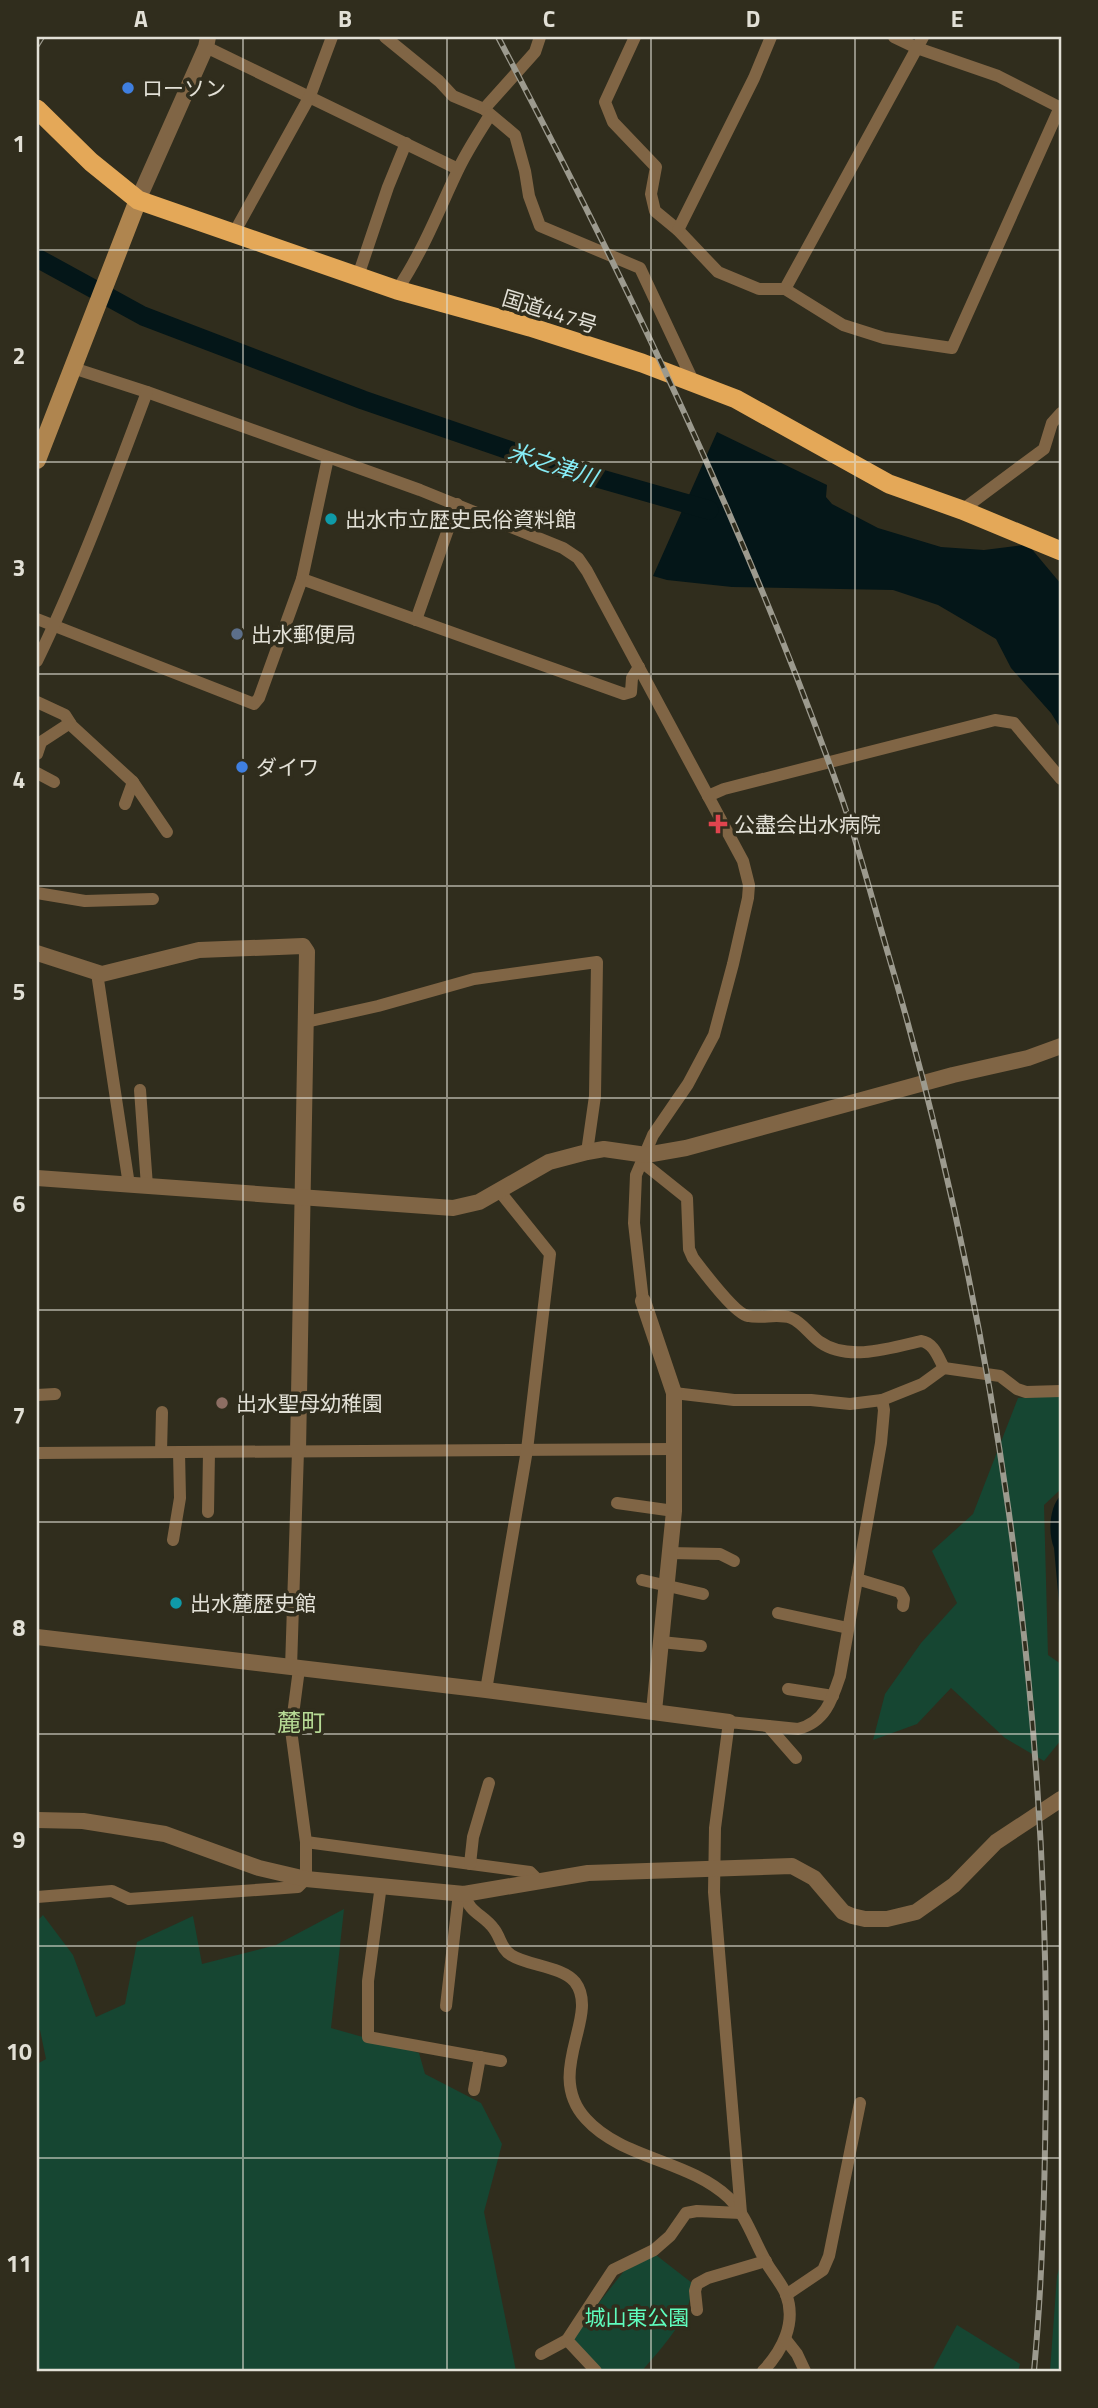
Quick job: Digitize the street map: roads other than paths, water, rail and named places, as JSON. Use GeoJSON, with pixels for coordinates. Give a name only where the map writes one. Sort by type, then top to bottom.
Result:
{"type":"FeatureCollection","features":[{"type":"Feature","properties":{"kind":"highway","name":"国道447号"},"geometry":{"type":"LineString","coordinates":[[37,109],[136,207],[234,233],[397,290],[530,327],[642,363],[736,399],[889,484],[962,510],[1061,551]]}},
{"type":"Feature","properties":{"kind":"main road"},"geometry":{"type":"LineString","coordinates":[[39,449],[136,207]]}},
{"type":"Feature","properties":{"kind":"street"},"geometry":{"type":"LineString","coordinates":[[234,233],[310,96],[332,37]]}},
{"type":"Feature","properties":{"kind":"street"},"geometry":{"type":"LineString","coordinates":[[385,37],[439,81],[453,96],[487,112],[515,135],[526,171],[529,196],[540,226],[640,268],[694,383]]}},
{"type":"Feature","properties":{"kind":"street"},"geometry":{"type":"LineString","coordinates":[[397,290],[412,268],[487,112],[535,52],[540,37]]}},
{"type":"Feature","properties":{"kind":"street"},"geometry":{"type":"LineString","coordinates":[[635,37],[605,102],[613,122],[656,167],[651,194],[655,211],[678,230],[718,272],[759,289],[785,289],[844,325],[884,338],[952,348],[1060,108],[998,76],[920,42],[894,37]]}},
{"type":"Feature","properties":{"kind":"street"},"geometry":{"type":"LineString","coordinates":[[678,230],[754,78],[771,37]]}},
{"type":"Feature","properties":{"kind":"street"},"geometry":{"type":"LineString","coordinates":[[136,207],[207,42],[458,169]]}},
{"type":"Feature","properties":{"kind":"street"},"geometry":{"type":"LineString","coordinates":[[785,289],[920,42]]}},
{"type":"Feature","properties":{"kind":"street"},"geometry":{"type":"LineString","coordinates":[[358,276],[387,187],[405,143]]}},
{"type":"Feature","properties":{"kind":"street"},"geometry":{"type":"LineString","coordinates":[[75,364],[457,504],[563,548],[578,558],[743,861],[750,885],[748,898],[714,1035],[688,1084],[653,1135],[636,1175],[634,1223],[643,1301],[674,1393],[674,1511],[654,1711]]}},
{"type":"Feature","properties":{"kind":"street"},"geometry":{"type":"LineString","coordinates":[[37,662],[114,481],[147,392]]}},
{"type":"Feature","properties":{"kind":"street"},"geometry":{"type":"LineString","coordinates":[[962,510],[1044,449],[1052,423],[1061,412]]}},
{"type":"Feature","properties":{"kind":"street"},"geometry":{"type":"LineString","coordinates":[[37,619],[254,704],[259,698],[302,579],[328,458]]}},
{"type":"Feature","properties":{"kind":"street"},"geometry":{"type":"LineString","coordinates":[[416,620],[457,504]]}},
{"type":"Feature","properties":{"kind":"street"},"geometry":{"type":"LineString","coordinates":[[302,579],[624,694],[631,692],[632,678],[639,667]]}},
{"type":"Feature","properties":{"kind":"street"},"geometry":{"type":"LineString","coordinates":[[37,702],[65,715],[69,723],[133,782],[167,832]]}},
{"type":"Feature","properties":{"kind":"street"},"geometry":{"type":"LineString","coordinates":[[708,796],[724,789],[995,720],[1014,723],[1061,779]]}},
{"type":"Feature","properties":{"kind":"street"},"geometry":{"type":"LineString","coordinates":[[37,754],[41,742],[69,723]]}},
{"type":"Feature","properties":{"kind":"street"},"geometry":{"type":"LineString","coordinates":[[37,773],[54,782]]}},
{"type":"Feature","properties":{"kind":"street"},"geometry":{"type":"LineString","coordinates":[[125,804],[133,782]]}},
{"type":"Feature","properties":{"kind":"street"},"geometry":{"type":"LineString","coordinates":[[37,893],[85,901],[153,899]]}},
{"type":"Feature","properties":{"kind":"street"},"geometry":{"type":"LineString","coordinates":[[37,953],[102,974],[199,950],[303,946],[307,952],[295,1668],[291,1730],[306,1842],[306,1879],[298,1887],[129,1899],[111,1891],[37,1897]]}},
{"type":"Feature","properties":{"kind":"street"},"geometry":{"type":"LineString","coordinates":[[306,1022],[378,1006],[474,979],[597,962],[595,1096],[587,1152]]}},
{"type":"Feature","properties":{"kind":"street"},"geometry":{"type":"LineString","coordinates":[[97,973],[129,1185]]}},
{"type":"Feature","properties":{"kind":"street"},"geometry":{"type":"LineString","coordinates":[[37,1178],[453,1208],[479,1202],[500,1192],[549,1162],[604,1149],[644,1158],[953,1074],[1028,1058],[1061,1046]]}},
{"type":"Feature","properties":{"kind":"street"},"geometry":{"type":"LineString","coordinates":[[140,1090],[147,1186]]}},
{"type":"Feature","properties":{"kind":"street"},"geometry":{"type":"LineString","coordinates":[[644,1158],[687,1198],[689,1249],[692,1258],[742,1315],[793,1318],[821,1343],[846,1351],[873,1352],[921,1341],[928,1342],[944,1368]]}},
{"type":"Feature","properties":{"kind":"street"},"geometry":{"type":"LineString","coordinates":[[486,1690],[527,1450],[550,1254],[500,1192]]}},
{"type":"Feature","properties":{"kind":"street"},"geometry":{"type":"LineString","coordinates":[[674,1393],[734,1400],[811,1400],[850,1404],[882,1399],[922,1384],[944,1368],[1000,1376],[1017,1389],[1026,1392],[1061,1391]]}},
{"type":"Feature","properties":{"kind":"street"},"geometry":{"type":"LineString","coordinates":[[37,1395],[55,1394]]}},
{"type":"Feature","properties":{"kind":"street"},"geometry":{"type":"LineString","coordinates":[[37,1637],[486,1690],[729,1722],[798,1729],[808,1727],[822,1716],[840,1676],[881,1443],[884,1410],[882,1399]]}},
{"type":"Feature","properties":{"kind":"street"},"geometry":{"type":"LineString","coordinates":[[161,1452],[162,1412]]}},
{"type":"Feature","properties":{"kind":"street"},"geometry":{"type":"LineString","coordinates":[[37,1453],[674,1449]]}},
{"type":"Feature","properties":{"kind":"street"},"geometry":{"type":"LineString","coordinates":[[173,1539],[180,1497],[179,1452]]}},
{"type":"Feature","properties":{"kind":"street"},"geometry":{"type":"LineString","coordinates":[[208,1512],[209,1452]]}},
{"type":"Feature","properties":{"kind":"street"},"geometry":{"type":"LineString","coordinates":[[617,1503],[674,1511]]}},
{"type":"Feature","properties":{"kind":"street"},"geometry":{"type":"LineString","coordinates":[[669,1553],[720,1554],[734,1561]]}},
{"type":"Feature","properties":{"kind":"street"},"geometry":{"type":"LineString","coordinates":[[858,1579],[900,1592],[904,1599],[903,1606]]}},
{"type":"Feature","properties":{"kind":"street"},"geometry":{"type":"LineString","coordinates":[[642,1580],[703,1594]]}},
{"type":"Feature","properties":{"kind":"street"},"geometry":{"type":"LineString","coordinates":[[779,1613],[848,1628]]}},
{"type":"Feature","properties":{"kind":"street"},"geometry":{"type":"LineString","coordinates":[[661,1642],[701,1646]]}},
{"type":"Feature","properties":{"kind":"street"},"geometry":{"type":"LineString","coordinates":[[788,1689],[833,1696]]}},
{"type":"Feature","properties":{"kind":"street"},"geometry":{"type":"LineString","coordinates":[[729,1722],[715,1828],[714,1868],[741,2213]]}},
{"type":"Feature","properties":{"kind":"street"},"geometry":{"type":"LineString","coordinates":[[768,1726],[796,1758]]}},
{"type":"Feature","properties":{"kind":"street"},"geometry":{"type":"LineString","coordinates":[[470,1864],[473,1837],[489,1783]]}},
{"type":"Feature","properties":{"kind":"street"},"geometry":{"type":"LineString","coordinates":[[37,1820],[83,1821],[165,1834],[259,1868],[306,1879],[461,1894],[588,1872],[792,1866],[814,1878],[843,1912],[865,1919],[887,1919],[916,1912],[934,1900],[954,1885],[996,1842],[1061,1799]]}},
{"type":"Feature","properties":{"kind":"street"},"geometry":{"type":"LineString","coordinates":[[306,1842],[530,1872],[539,1881]]}},
{"type":"Feature","properties":{"kind":"street"},"geometry":{"type":"LineString","coordinates":[[381,1885],[368,1981],[368,2037],[501,2061]]}},
{"type":"Feature","properties":{"kind":"street"},"geometry":{"type":"LineString","coordinates":[[461,1894],[468,1907],[494,1929],[504,1949],[512,1956],[567,1975],[576,1983],[581,2001],[580,2020],[570,2065],[569,2089],[574,2102],[588,2121],[630,2147],[679,2166],[700,2178],[728,2197],[741,2213],[786,2295],[788,2307],[786,2340],[763,2371]]}},
{"type":"Feature","properties":{"kind":"street"},"geometry":{"type":"LineString","coordinates":[[446,2006],[461,1894]]}},
{"type":"Feature","properties":{"kind":"street"},"geometry":{"type":"LineString","coordinates":[[474,2090],[481,2057]]}},
{"type":"Feature","properties":{"kind":"street"},"geometry":{"type":"LineString","coordinates":[[786,2295],[823,2270],[829,2256],[860,2103]]}},
{"type":"Feature","properties":{"kind":"street"},"geometry":{"type":"LineString","coordinates":[[541,2354],[567,2340],[613,2270],[654,2250],[670,2236],[685,2213],[741,2213]]}},
{"type":"Feature","properties":{"kind":"street"},"geometry":{"type":"LineString","coordinates":[[696,2310],[697,2284],[708,2278],[765,2261]]}},
{"type":"Feature","properties":{"kind":"street"},"geometry":{"type":"LineString","coordinates":[[567,2340],[589,2369]]}},
{"type":"Feature","properties":{"kind":"street"},"geometry":{"type":"LineString","coordinates":[[786,2340],[805,2371]]}},
{"type":"Feature","properties":{"kind":"waterway","name":"米之津川"},"geometry":{"type":"LineString","coordinates":[[37,258],[143,316],[363,400],[552,465],[709,510]]}},
{"type":"Feature","properties":{"kind":"railway"},"geometry":{"type":"LineString","coordinates":[[37,45],[42,37]]}},
{"type":"Feature","properties":{"kind":"railway"},"geometry":{"type":"LineString","coordinates":[[498,37],[593,222],[682,409],[725,504],[804,696],[840,793],[866,875],[927,1094],[959,1232],[1009,1512],[1026,1653],[1038,1794],[1045,1936],[1046,2078],[1043,2225],[1034,2371]]}},
{"type":"Feature","properties":{"kind":"place","name":"ローソン"},"geometry":{"type":"Point","coordinates":[128,88]}},
{"type":"Feature","properties":{"kind":"place","name":"出水市立歴史民俗資料館"},"geometry":{"type":"Point","coordinates":[331,519]}},
{"type":"Feature","properties":{"kind":"place","name":"出水郵便局"},"geometry":{"type":"Point","coordinates":[237,634]}},
{"type":"Feature","properties":{"kind":"place","name":"ダイワ"},"geometry":{"type":"Point","coordinates":[242,767]}},
{"type":"Feature","properties":{"kind":"place","name":"公盡会出水病院"},"geometry":{"type":"Point","coordinates":[718,824]}},
{"type":"Feature","properties":{"kind":"place","name":"出水聖母幼稚園"},"geometry":{"type":"Point","coordinates":[222,1403]}},
{"type":"Feature","properties":{"kind":"place","name":"出水麓歴史館"},"geometry":{"type":"Point","coordinates":[176,1603]}},
{"type":"Feature","properties":{"kind":"district","name":"麓町"},"geometry":{"type":"Point","coordinates":[301,1722]}},
{"type":"Feature","properties":{"kind":"park label","name":"城山東公園"},"geometry":{"type":"Point","coordinates":[637,2317]}}]}
